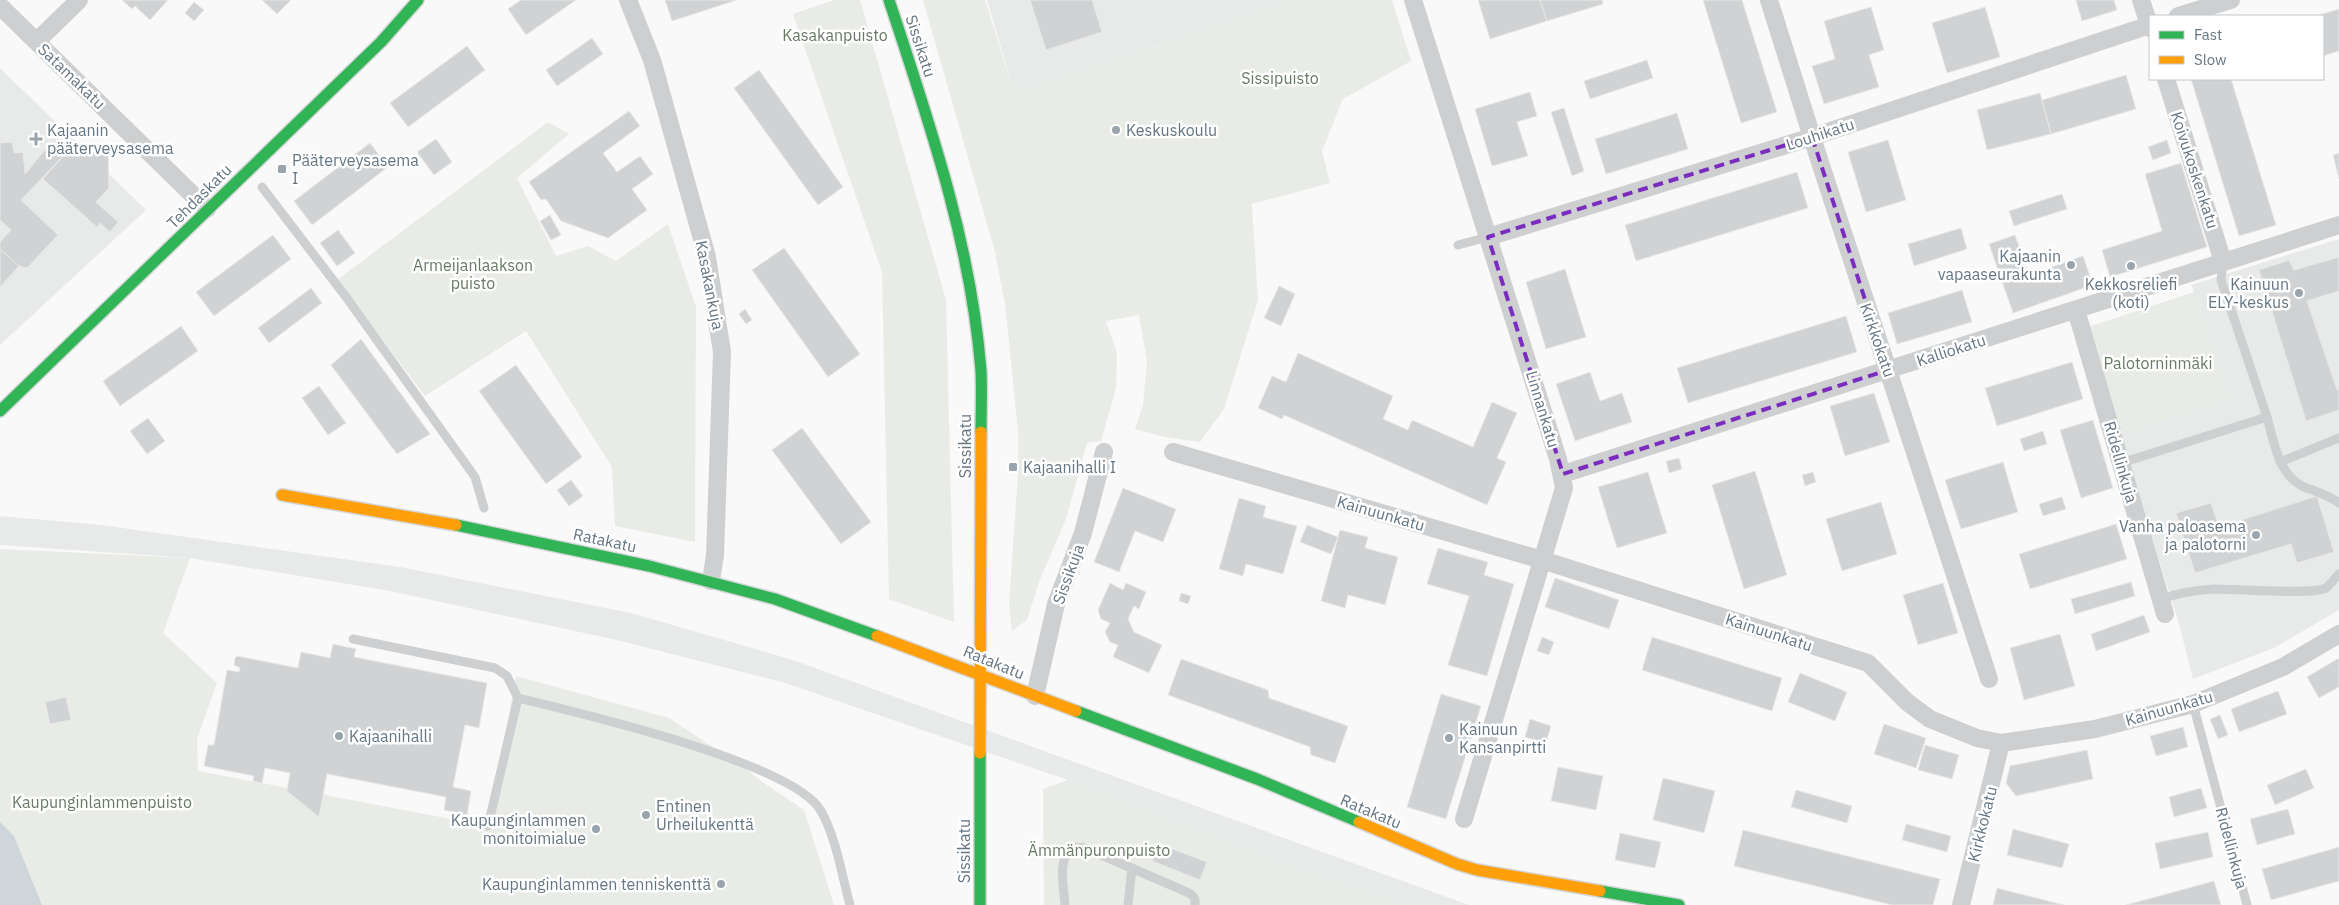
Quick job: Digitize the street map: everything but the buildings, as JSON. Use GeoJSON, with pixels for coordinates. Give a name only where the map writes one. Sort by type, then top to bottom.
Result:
{"type":"FeatureCollection","features":[{"type":"Feature","properties":{"kind":"street"},"geometry":{"type":"LineString","coordinates":[[36,41],[79,0]]}},
{"type":"Feature","properties":{"kind":"street","name":"Tehdaskatu"},"geometry":{"type":"LineString","coordinates":[[0,411],[381,42],[418,0]]}},
{"type":"Feature","properties":{"kind":"street","name":"Kasakankuja"},"geometry":{"type":"LineString","coordinates":[[628,0],[652,60],[704,248],[722,352],[715,555],[711,581]]}},
{"type":"Feature","properties":{"kind":"street","name":"Sissikatu"},"geometry":{"type":"LineString","coordinates":[[889,0],[925,113],[960,234],[972,301],[981,372],[980,905]]}},
{"type":"Feature","properties":{"kind":"street","name":"Linnankatu"},"geometry":{"type":"LineString","coordinates":[[1413,0],[1563,474],[1564,488],[1464,819]]}},
{"type":"Feature","properties":{"kind":"street","name":"Kirkkokatu"},"geometry":{"type":"LineString","coordinates":[[1769,0],[1989,679]]}},
{"type":"Feature","properties":{"kind":"street"},"geometry":{"type":"LineString","coordinates":[[2141,0],[2149,23]]}},
{"type":"Feature","properties":{"kind":"street"},"geometry":{"type":"LineString","coordinates":[[2181,15],[2231,0]]}},
{"type":"Feature","properties":{"kind":"street","name":"Satamakatu"},"geometry":{"type":"LineString","coordinates":[[0,6],[207,209]]}},
{"type":"Feature","properties":{"kind":"street","name":"Louhikatu"},"geometry":{"type":"LineString","coordinates":[[1488,237],[1812,137],[2149,26]]}},
{"type":"Feature","properties":{"kind":"street","name":"Koivukoskenkatu"},"geometry":{"type":"LineString","coordinates":[[2166,80],[2223,262]]}},
{"type":"Feature","properties":{"kind":"street","name":"Kalliokatu"},"geometry":{"type":"LineString","coordinates":[[1563,474],[2339,225]]}},
{"type":"Feature","properties":{"kind":"street","name":"Ridellinkuja"},"geometry":{"type":"LineString","coordinates":[[2076,310],[2163,607]]}},
{"type":"Feature","properties":{"kind":"street","name":"Sissikuja"},"geometry":{"type":"LineString","coordinates":[[1035,696],[1056,604],[1083,533],[1104,452]]}},
{"type":"Feature","properties":{"kind":"street","name":"Kainuunkatu"},"geometry":{"type":"LineString","coordinates":[[1173,452],[1542,560],[1868,663],[1907,702],[1930,719],[1977,738],[2001,743],[2095,729],[2193,704],[2283,667],[2339,634]]}},
{"type":"Feature","properties":{"kind":"street","name":"Ratakatu"},"geometry":{"type":"LineString","coordinates":[[282,495],[440,522],[711,581],[775,600],[981,674],[1257,779],[1457,864],[1477,870],[1679,905]]}},
{"type":"Feature","properties":{"kind":"street","name":"Kirkkokatu"},"geometry":{"type":"LineString","coordinates":[[1961,905],[2001,743]]}},
{"type":"Feature","properties":{"kind":"lane"},"geometry":{"type":"LineString","coordinates":[[262,187],[346,297],[475,478],[484,508]]}},
{"type":"Feature","properties":{"kind":"lane"},"geometry":{"type":"LineString","coordinates":[[1458,245],[1488,237]]}},
{"type":"Feature","properties":{"kind":"lane"},"geometry":{"type":"LineString","coordinates":[[2223,262],[2222,280],[2280,462],[2292,478],[2303,486],[2326,493],[2339,503]]}},
{"type":"Feature","properties":{"kind":"lane"},"geometry":{"type":"LineString","coordinates":[[2121,463],[2267,418]]}},
{"type":"Feature","properties":{"kind":"lane"},"geometry":{"type":"LineString","coordinates":[[2280,462],[2339,438]]}},
{"type":"Feature","properties":{"kind":"lane"},"geometry":{"type":"LineString","coordinates":[[2163,607],[2185,591],[2213,589],[2304,592],[2325,588],[2339,574]]}},
{"type":"Feature","properties":{"kind":"lane"},"geometry":{"type":"LineString","coordinates":[[353,639],[494,668],[507,676],[518,698],[488,826]]}},
{"type":"Feature","properties":{"kind":"lane"},"geometry":{"type":"LineString","coordinates":[[518,698],[613,721],[715,754],[752,767],[806,794],[821,809],[831,835],[850,905]]}},
{"type":"Feature","properties":{"kind":"lane","name":"Ridellinkuja"},"geometry":{"type":"LineString","coordinates":[[2193,704],[2247,905]]}},
{"type":"Feature","properties":{"kind":"lane"},"geometry":{"type":"LineString","coordinates":[[1065,905],[1063,860],[1068,851],[1074,847],[1085,848],[1191,894],[1195,899],[1195,905]]}},
{"type":"Feature","properties":{"kind":"lane"},"geometry":{"type":"LineString","coordinates":[[1128,905],[1132,868]]}},
{"type":"Feature","properties":{"kind":"highlighted area"},"geometry":{"type":"Polygon","coordinates":[[[1812,137],[1888,370],[1563,474],[1488,237],[1812,137]]]}},
{"type":"Feature","properties":{"kind":"shaded area"},"geometry":{"type":"Polygon","coordinates":[[[987,0],[1287,0],[1250,16],[1014,92],[987,0]]]}},
{"type":"Feature","properties":{"kind":"shaded area","name":"Kajaanin pääterveysasema"},"geometry":{"type":"Polygon","coordinates":[[[0,68],[146,210],[0,345],[0,68]]]}},
{"type":"Feature","properties":{"kind":"shaded area"},"geometry":{"type":"Polygon","coordinates":[[[2339,239],[2339,610],[2274,648],[2193,679],[2179,624],[2120,434],[2194,292],[2191,285],[2339,239]]]}},
{"type":"Feature","properties":{"kind":"shaded area"},"geometry":{"type":"Polygon","coordinates":[[[0,516],[101,525],[400,567],[631,613],[793,660],[1469,905],[1407,905],[1270,859],[1068,780],[782,682],[617,640],[390,591],[190,558],[0,545],[0,516]]]}},
{"type":"Feature","properties":{"kind":"shaded area"},"geometry":{"type":"Polygon","coordinates":[[[0,822],[14,836],[42,905],[0,905],[0,822]]]}},
{"type":"Feature","properties":{"kind":"green space","name":"Kasakanpuisto"},"geometry":{"type":"Polygon","coordinates":[[[834,0],[860,0],[946,300],[954,622],[889,599],[882,272],[793,14],[834,0]]]}},
{"type":"Feature","properties":{"kind":"green space","name":"Sissipuisto"},"geometry":{"type":"Polygon","coordinates":[[[923,0],[985,0],[1014,92],[1250,16],[1287,0],[1392,0],[1411,61],[1343,99],[1322,151],[1330,183],[1252,204],[1258,300],[1224,409],[1200,442],[1164,437],[1135,429],[1143,405],[1147,361],[1139,315],[1106,321],[1117,353],[1116,388],[1101,441],[1087,443],[1066,519],[1039,582],[1027,620],[1012,631],[1009,604],[1018,473],[1018,431],[1005,304],[995,252],[923,0]]]}},
{"type":"Feature","properties":{"kind":"green space","name":"Armeijanlaakson puisto"},"geometry":{"type":"Polygon","coordinates":[[[548,122],[569,134],[517,178],[556,256],[588,246],[616,261],[668,224],[696,307],[695,542],[615,526],[612,467],[526,331],[425,396],[337,280],[548,122]]]}},
{"type":"Feature","properties":{"kind":"green space","name":"Palotorninmäki"},"geometry":{"type":"Polygon","coordinates":[[[2194,292],[2229,399],[2120,434],[2088,327],[2194,292]]]}},
{"type":"Feature","properties":{"kind":"green space","name":"Kaupunginlammenpuisto"},"geometry":{"type":"Polygon","coordinates":[[[0,549],[190,558],[163,633],[217,683],[197,739],[198,771],[488,826],[516,676],[669,718],[737,761],[761,781],[804,810],[834,905],[0,905],[0,549]]]}},
{"type":"Feature","properties":{"kind":"green space","name":"Ämmänpuronpuisto"},"geometry":{"type":"Polygon","coordinates":[[[1068,780],[1270,859],[1407,905],[1044,905],[1043,789],[1068,780]]]}},
{"type":"Feature","properties":{"kind":"traffic: fast"},"geometry":{"type":"LineString","coordinates":[[0,411],[381,42],[418,0]]}},
{"type":"Feature","properties":{"kind":"traffic: fast"},"geometry":{"type":"LineString","coordinates":[[889,0],[933,137],[958,230],[968,276],[976,323],[981,371],[981,432]]}},
{"type":"Feature","properties":{"kind":"traffic: fast"},"geometry":{"type":"LineString","coordinates":[[456,525],[649,566],[775,599],[877,636]]}},
{"type":"Feature","properties":{"kind":"traffic: fast"},"geometry":{"type":"LineString","coordinates":[[1076,711],[1257,779],[1359,822]]}},
{"type":"Feature","properties":{"kind":"traffic: fast"},"geometry":{"type":"LineString","coordinates":[[980,753],[980,905]]}},
{"type":"Feature","properties":{"kind":"traffic: fast"},"geometry":{"type":"LineString","coordinates":[[1600,891],[1679,905]]}},
{"type":"Feature","properties":{"kind":"traffic: slow"},"geometry":{"type":"LineString","coordinates":[[980,753],[981,432]]}},
{"type":"Feature","properties":{"kind":"traffic: slow"},"geometry":{"type":"LineString","coordinates":[[282,495],[456,525]]}},
{"type":"Feature","properties":{"kind":"traffic: slow"},"geometry":{"type":"LineString","coordinates":[[877,636],[1076,711]]}},
{"type":"Feature","properties":{"kind":"traffic: slow"},"geometry":{"type":"LineString","coordinates":[[1359,822],[1457,864],[1477,870],[1600,891]]}},
{"type":"Feature","properties":{"kind":"place","name":"Keskuskoulu"},"geometry":{"type":"Point","coordinates":[1116,130]}},
{"type":"Feature","properties":{"kind":"place","name":"Kajaanin pääterveysasema"},"geometry":{"type":"Point","coordinates":[36,139]}},
{"type":"Feature","properties":{"kind":"place","name":"Pääterveysasema I"},"geometry":{"type":"Point","coordinates":[282,169]}},
{"type":"Feature","properties":{"kind":"place","name":"Kajaanin vapaaseurakunta"},"geometry":{"type":"Point","coordinates":[2071,265]}},
{"type":"Feature","properties":{"kind":"place","name":"Kekkosreliefi (koti)"},"geometry":{"type":"Point","coordinates":[2131,266]}},
{"type":"Feature","properties":{"kind":"place","name":"Kainuun ELY-keskus"},"geometry":{"type":"Point","coordinates":[2299,293]}},
{"type":"Feature","properties":{"kind":"place","name":"Kajaanihalli I"},"geometry":{"type":"Point","coordinates":[1013,467]}},
{"type":"Feature","properties":{"kind":"place","name":"Vanha paloasema ja palotorni"},"geometry":{"type":"Point","coordinates":[2256,535]}},
{"type":"Feature","properties":{"kind":"place","name":"Kajaanihalli"},"geometry":{"type":"Point","coordinates":[339,736]}},
{"type":"Feature","properties":{"kind":"place","name":"Kainuun Kansanpirtti"},"geometry":{"type":"Point","coordinates":[1449,738]}},
{"type":"Feature","properties":{"kind":"place","name":"Entinen Urheilukenttä"},"geometry":{"type":"Point","coordinates":[646,815]}},
{"type":"Feature","properties":{"kind":"place","name":"Kaupunginlammen monitoimialue"},"geometry":{"type":"Point","coordinates":[596,829]}},
{"type":"Feature","properties":{"kind":"place","name":"Kaupunginlammen tenniskenttä"},"geometry":{"type":"Point","coordinates":[721,884]}}]}
